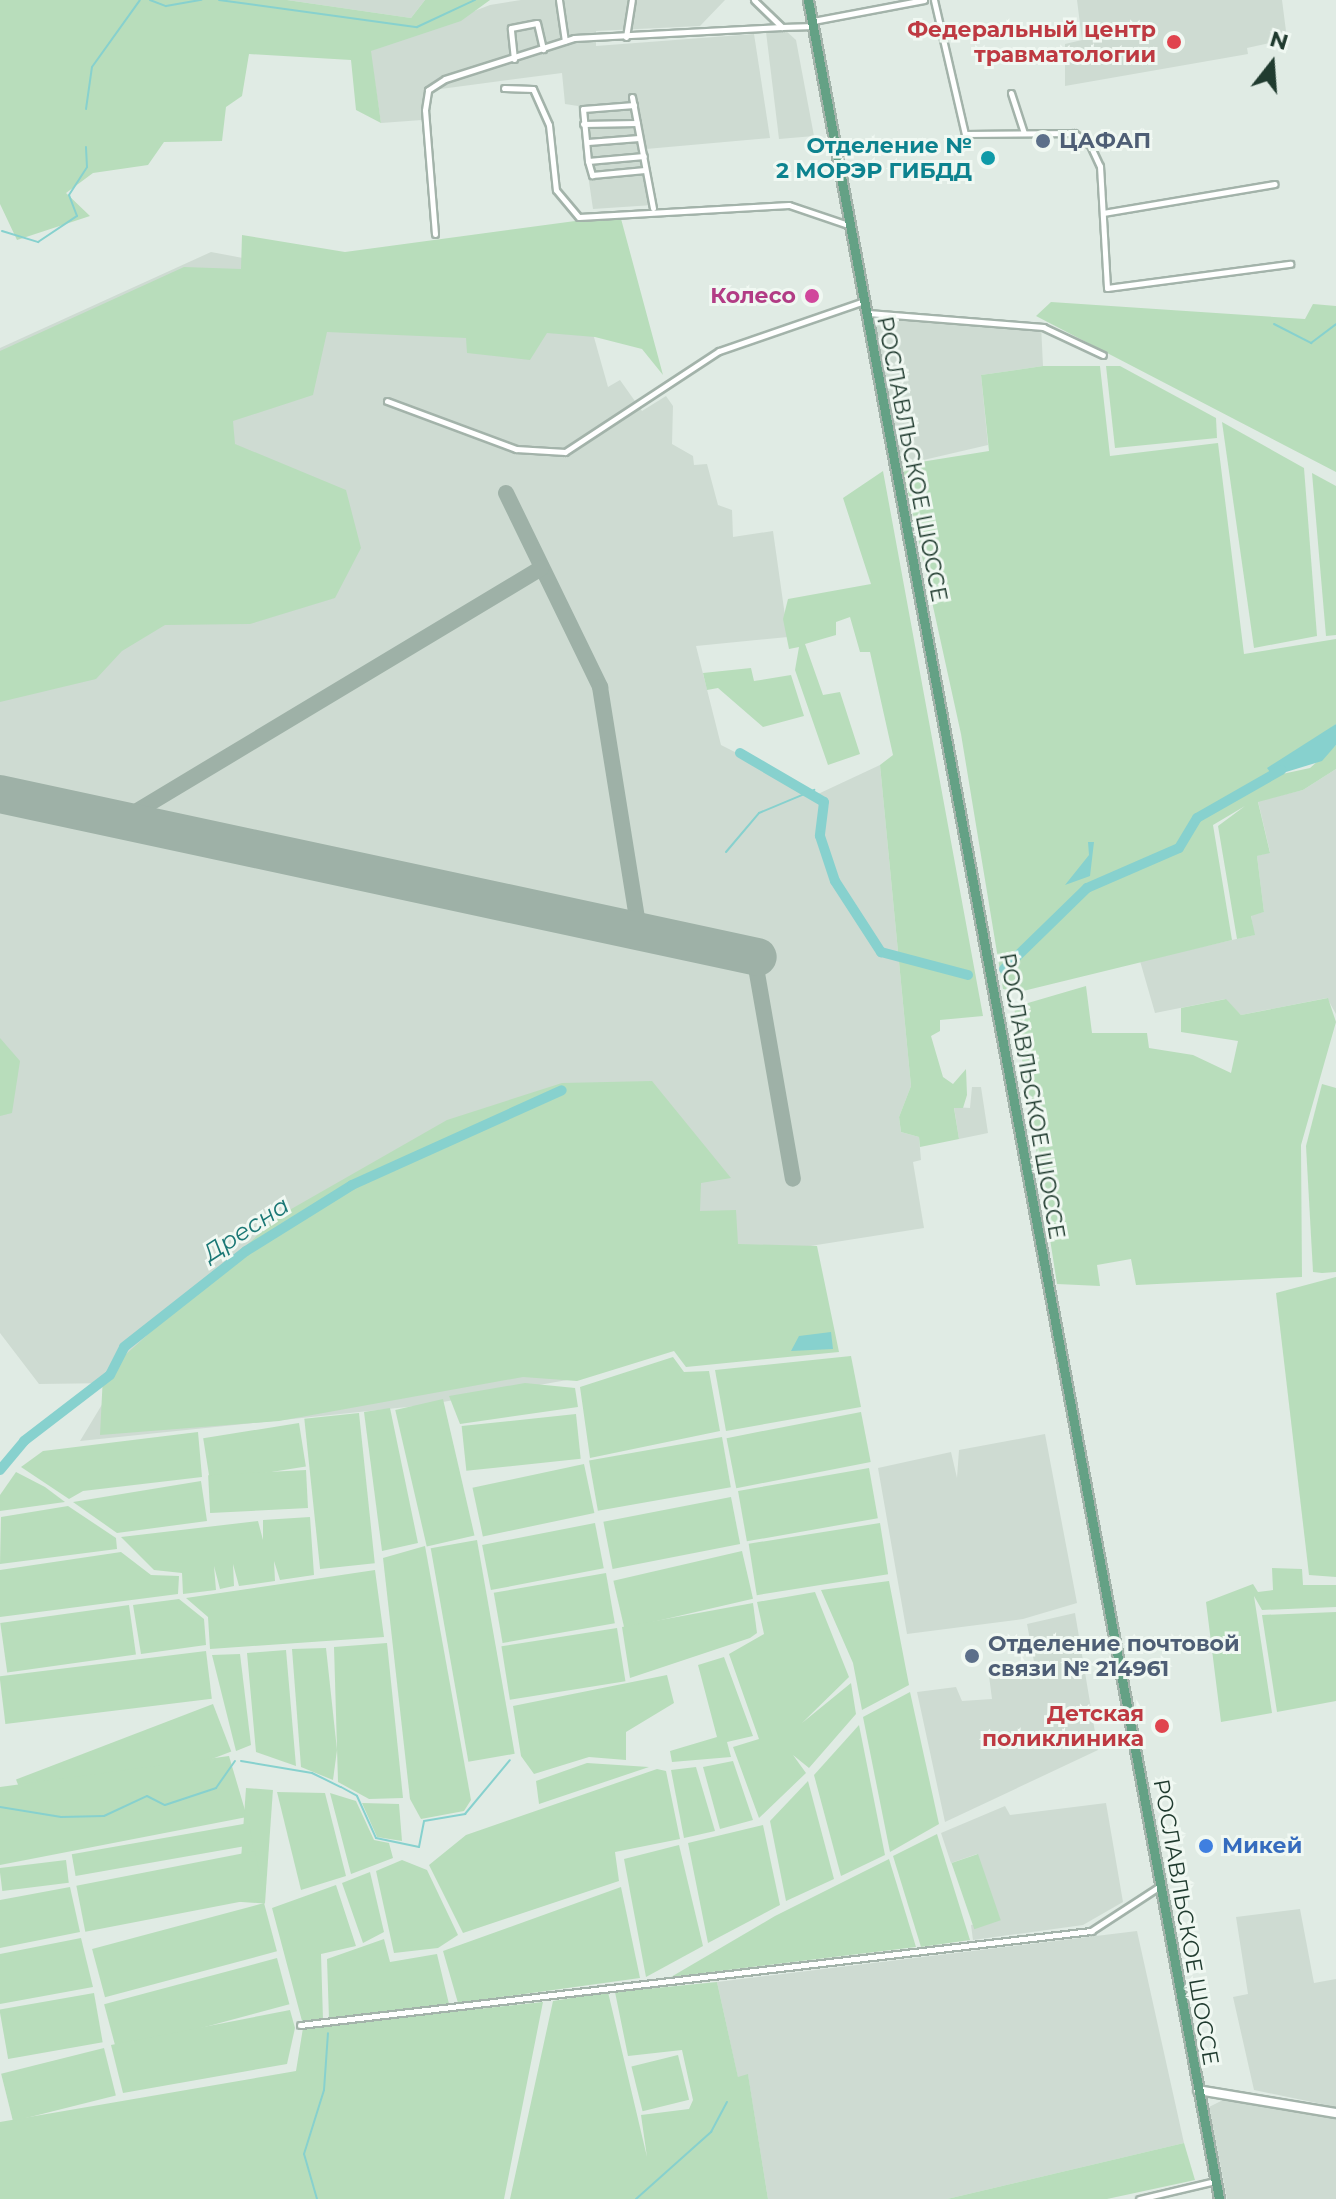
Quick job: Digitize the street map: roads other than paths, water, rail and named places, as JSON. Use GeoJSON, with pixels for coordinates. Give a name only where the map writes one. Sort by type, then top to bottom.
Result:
{"type":"FeatureCollection","features":[{"type":"Feature","properties":{"kind":"main road","name":"РОСЛАВЛЬСКОЕ ШОССЕ"},"geometry":{"type":"LineString","coordinates":[[808,0],[1219,2199]]}},
{"type":"Feature","properties":{"kind":"street"},"geometry":{"type":"LineString","coordinates":[[556,0],[565,41]]}},
{"type":"Feature","properties":{"kind":"street"},"geometry":{"type":"LineString","coordinates":[[626,37],[632,0]]}},
{"type":"Feature","properties":{"kind":"street"},"geometry":{"type":"LineString","coordinates":[[754,0],[782,27]]}},
{"type":"Feature","properties":{"kind":"street"},"geometry":{"type":"LineString","coordinates":[[435,234],[428,90],[565,41],[813,24],[924,0]]}},
{"type":"Feature","properties":{"kind":"street"},"geometry":{"type":"LineString","coordinates":[[934,0],[965,134],[1074,133],[1090,145],[1100,166],[1107,288],[1290,264]]}},
{"type":"Feature","properties":{"kind":"street"},"geometry":{"type":"LineString","coordinates":[[514,59],[511,28],[537,23],[543,49]]}},
{"type":"Feature","properties":{"kind":"street"},"geometry":{"type":"LineString","coordinates":[[504,88],[533,89],[549,125],[556,190],[565,206],[579,217],[653,208],[822,211],[848,225]]}},
{"type":"Feature","properties":{"kind":"street"},"geometry":{"type":"LineString","coordinates":[[1011,93],[1024,133]]}},
{"type":"Feature","properties":{"kind":"street"},"geometry":{"type":"LineString","coordinates":[[632,97],[653,208]]}},
{"type":"Feature","properties":{"kind":"street"},"geometry":{"type":"LineString","coordinates":[[634,105],[583,109],[588,161],[592,175],[645,170]]}},
{"type":"Feature","properties":{"kind":"street"},"geometry":{"type":"LineString","coordinates":[[583,124],[637,123]]}},
{"type":"Feature","properties":{"kind":"street"},"geometry":{"type":"LineString","coordinates":[[588,142],[639,138]]}},
{"type":"Feature","properties":{"kind":"street"},"geometry":{"type":"LineString","coordinates":[[588,161],[644,156]]}},
{"type":"Feature","properties":{"kind":"street"},"geometry":{"type":"LineString","coordinates":[[1103,213],[1275,184]]}},
{"type":"Feature","properties":{"kind":"street"},"geometry":{"type":"LineString","coordinates":[[387,401],[516,449],[565,452],[719,351],[864,301]]}},
{"type":"Feature","properties":{"kind":"street"},"geometry":{"type":"LineString","coordinates":[[865,314],[1043,327],[1103,355]]}},
{"type":"Feature","properties":{"kind":"street"},"geometry":{"type":"LineString","coordinates":[[300,2025],[1091,1931],[1161,1886]]}},
{"type":"Feature","properties":{"kind":"street"},"geometry":{"type":"LineString","coordinates":[[1198,2090],[1336,2113]]}},
{"type":"Feature","properties":{"kind":"street"},"geometry":{"type":"LineString","coordinates":[[1139,2199],[1215,2181]]}},
{"type":"Feature","properties":{"kind":"water"},"geometry":{"type":"Polygon","coordinates":[[[1336,724],[1336,745],[1322,761],[1273,776],[1267,768],[1336,724]]]}},
{"type":"Feature","properties":{"kind":"water"},"geometry":{"type":"Polygon","coordinates":[[[1088,842],[1094,842],[1090,876],[1065,885],[1089,855],[1088,842]]]}},
{"type":"Feature","properties":{"kind":"water"},"geometry":{"type":"Polygon","coordinates":[[[831,1332],[833,1349],[791,1351],[799,1336],[831,1332]]]}},
{"type":"Feature","properties":{"kind":"waterway"},"geometry":{"type":"LineString","coordinates":[[86,109],[92,67],[140,0]]}},
{"type":"Feature","properties":{"kind":"waterway"},"geometry":{"type":"LineString","coordinates":[[150,0],[166,6],[201,0]]}},
{"type":"Feature","properties":{"kind":"waterway"},"geometry":{"type":"LineString","coordinates":[[219,0],[417,27],[475,0]]}},
{"type":"Feature","properties":{"kind":"waterway"},"geometry":{"type":"LineString","coordinates":[[2,231],[38,242],[77,216],[69,195],[87,167],[86,147]]}},
{"type":"Feature","properties":{"kind":"waterway"},"geometry":{"type":"LineString","coordinates":[[1274,324],[1311,343],[1336,324]]}},
{"type":"Feature","properties":{"kind":"waterway"},"geometry":{"type":"LineString","coordinates":[[740,753],[824,802],[820,836],[835,881],[881,952],[968,975]]}},
{"type":"Feature","properties":{"kind":"waterway"},"geometry":{"type":"LineString","coordinates":[[1004,969],[1087,888],[1179,848],[1197,818],[1281,770]]}},
{"type":"Feature","properties":{"kind":"waterway"},"geometry":{"type":"LineString","coordinates":[[726,852],[759,813],[814,790]]}},
{"type":"Feature","properties":{"kind":"waterway","name":"Дресна"},"geometry":{"type":"LineString","coordinates":[[0,1470],[24,1441],[110,1375],[124,1347],[246,1251],[352,1185],[562,1090]]}},
{"type":"Feature","properties":{"kind":"waterway"},"geometry":{"type":"LineString","coordinates":[[241,1761],[312,1773],[341,1787],[357,1796],[376,1838],[419,1847],[424,1821],[465,1814],[510,1760]]}},
{"type":"Feature","properties":{"kind":"waterway"},"geometry":{"type":"LineString","coordinates":[[0,1807],[61,1817],[104,1816],[147,1796],[165,1805],[216,1788],[235,1761]]}},
{"type":"Feature","properties":{"kind":"waterway"},"geometry":{"type":"LineString","coordinates":[[317,2199],[304,2154],[324,2090],[328,2033]]}},
{"type":"Feature","properties":{"kind":"waterway"},"geometry":{"type":"LineString","coordinates":[[636,2199],[711,2132],[727,2102]]}},
{"type":"Feature","properties":{"kind":"place","name":"Федеральный центр травматологии"},"geometry":{"type":"Point","coordinates":[1174,42]}},
{"type":"Feature","properties":{"kind":"place","name":"ЦАФАП"},"geometry":{"type":"Point","coordinates":[1043,141]}},
{"type":"Feature","properties":{"kind":"place","name":"Отделение № 2 МОРЭР ГИБДД"},"geometry":{"type":"Point","coordinates":[988,158]}},
{"type":"Feature","properties":{"kind":"place","name":"Колесо"},"geometry":{"type":"Point","coordinates":[812,296]}},
{"type":"Feature","properties":{"kind":"place","name":"Отделение почтовой связи № 214961"},"geometry":{"type":"Point","coordinates":[972,1656]}},
{"type":"Feature","properties":{"kind":"place","name":"Детская поликлиника"},"geometry":{"type":"Point","coordinates":[1162,1726]}},
{"type":"Feature","properties":{"kind":"place","name":"Микей"},"geometry":{"type":"Point","coordinates":[1206,1846]}}]}
